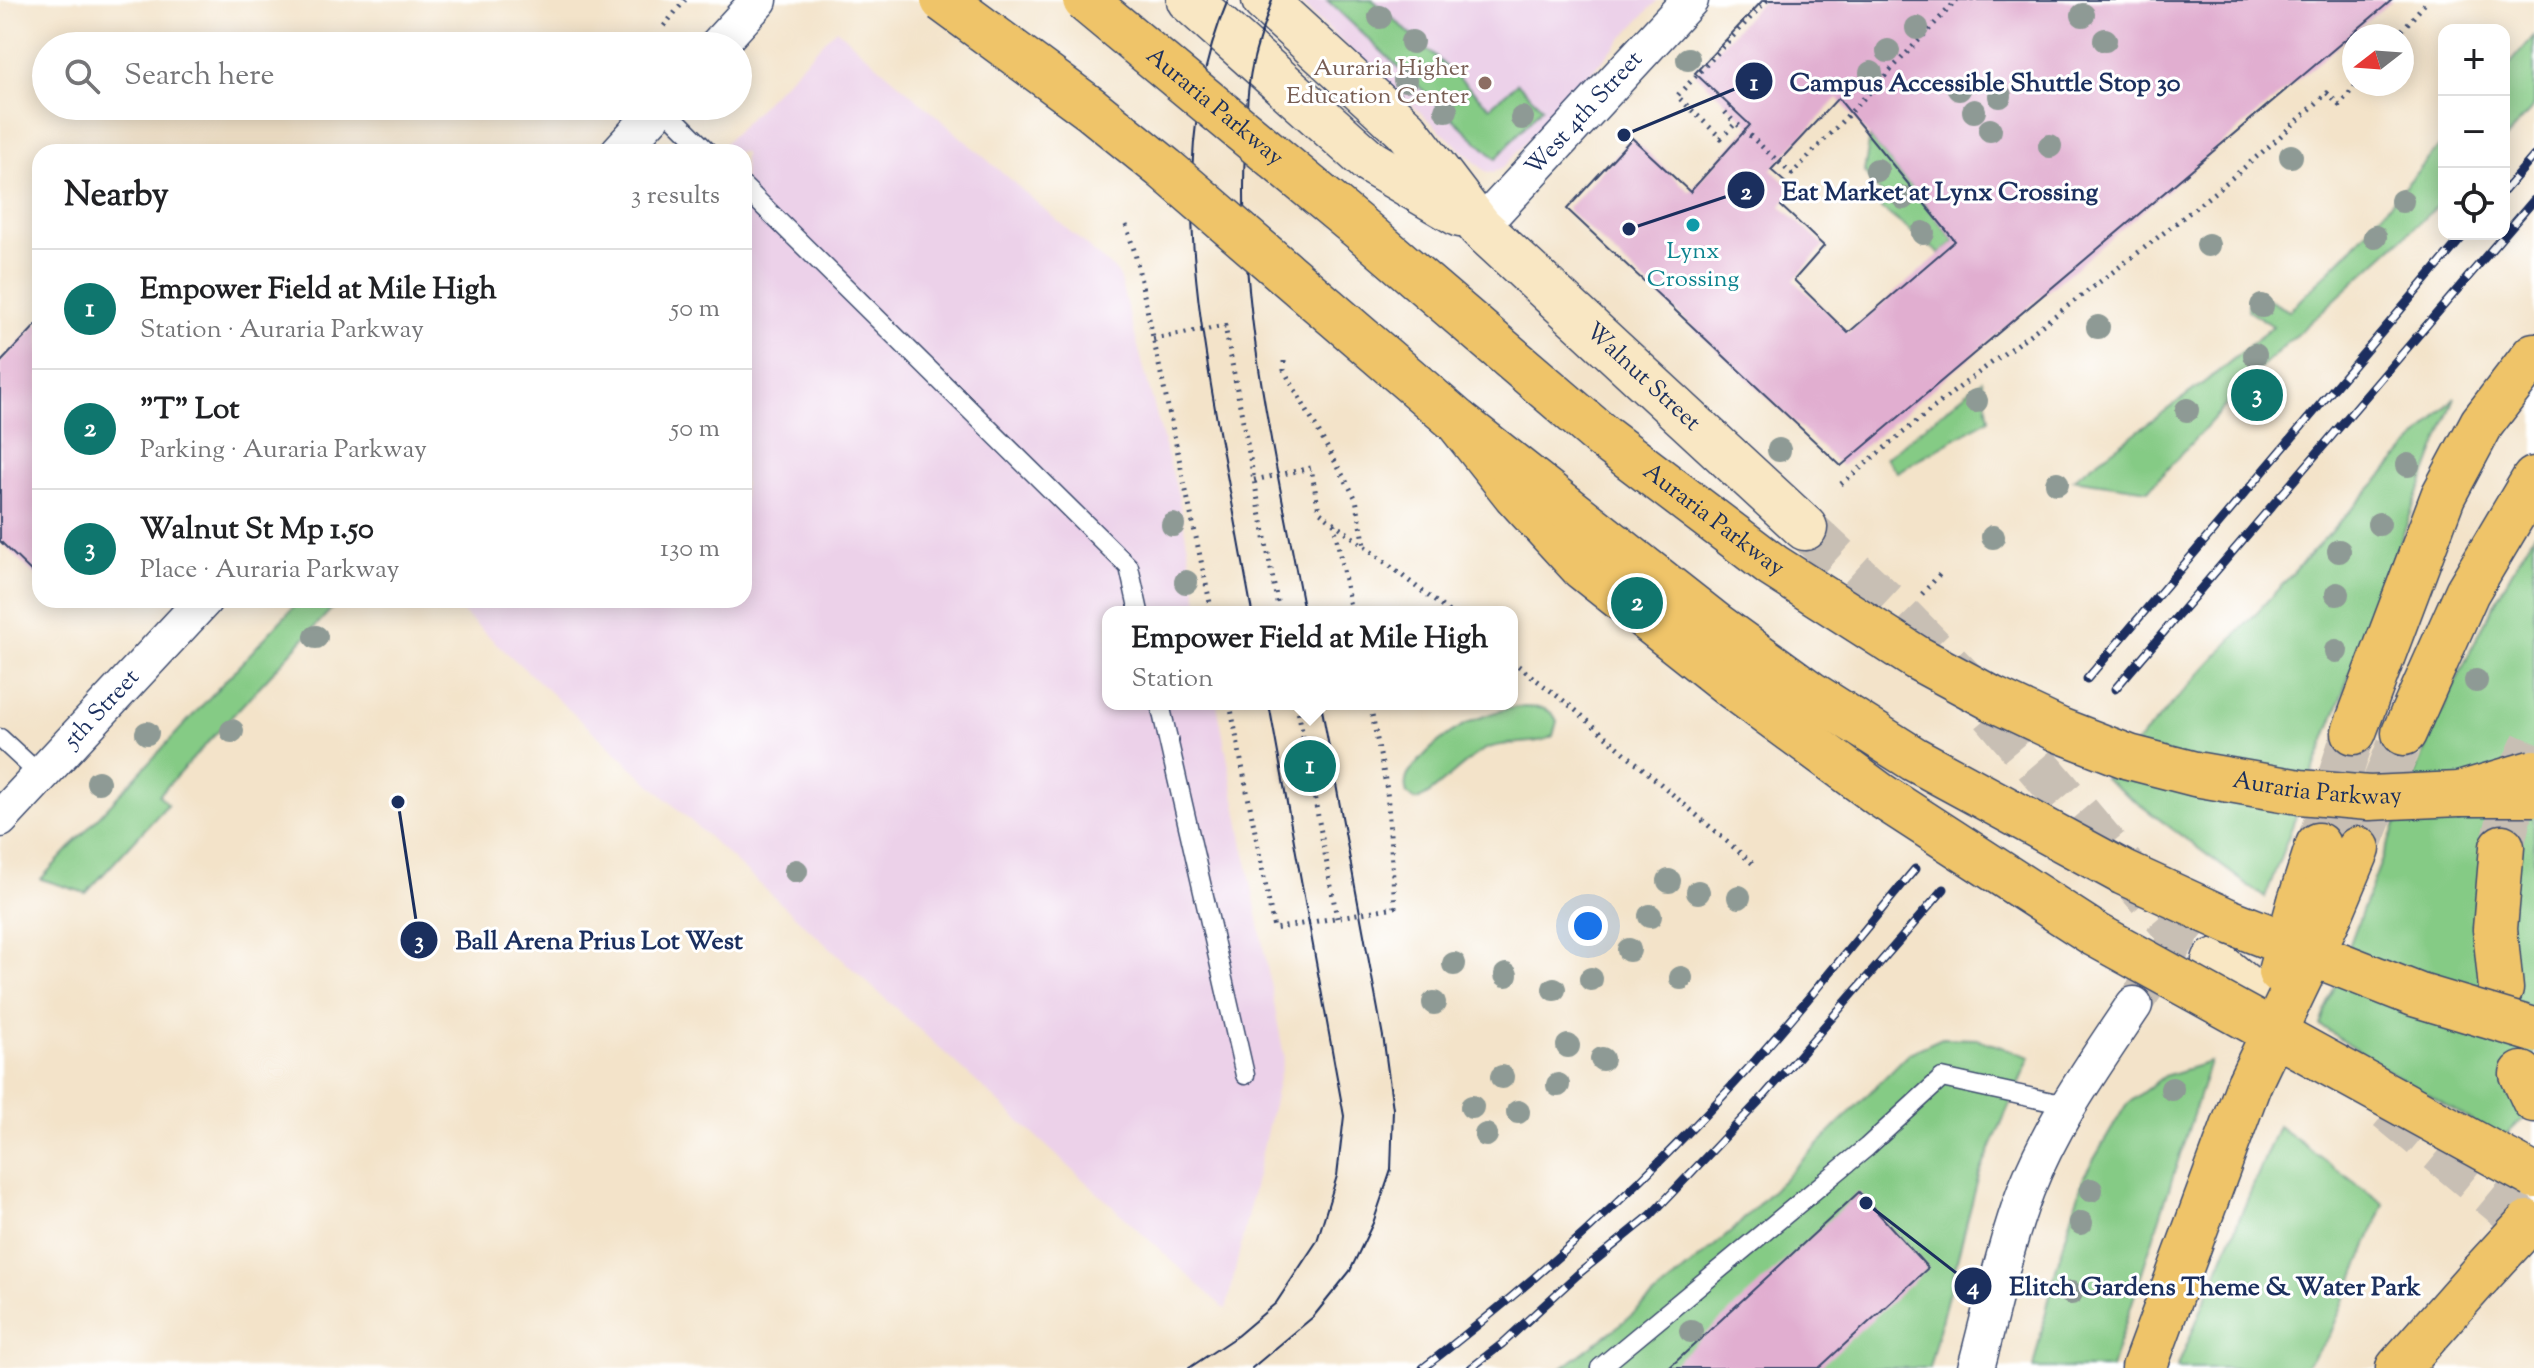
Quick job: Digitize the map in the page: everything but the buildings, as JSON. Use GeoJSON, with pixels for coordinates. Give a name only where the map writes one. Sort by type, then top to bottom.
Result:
{"type":"FeatureCollection","features":[{"type":"Feature","properties":{"kind":"main road"},"geometry":{"type":"LineString","coordinates":[[943,0],[1091,109],[1165,169],[1457,421],[1728,634],[1810,693],[1914,759],[2124,873],[2231,922],[2417,995],[2534,1030]]}},
{"type":"Feature","properties":{"kind":"main road","name":"Auraria Parkway"},"geometry":{"type":"LineString","coordinates":[[1085,0],[1338,209],[1603,437],[1773,566],[1917,658],[2059,730],[2129,757],[2195,774],[2336,796],[2459,794]]}},
{"type":"Feature","properties":{"kind":"main road"},"geometry":{"type":"LineString","coordinates":[[2354,732],[2443,496],[2482,423],[2534,355]]}},
{"type":"Feature","properties":{"kind":"main road"},"geometry":{"type":"LineString","coordinates":[[1457,421],[1515,494],[1583,568],[1733,687],[1880,795],[2105,941],[2534,1176]]}},
{"type":"Feature","properties":{"kind":"main road"},"geometry":{"type":"LineString","coordinates":[[2404,733],[2467,592],[2534,479]]}},
{"type":"Feature","properties":{"kind":"main road"},"geometry":{"type":"LineString","coordinates":[[2459,794],[2534,772]]}},
{"type":"Feature","properties":{"kind":"main road"},"geometry":{"type":"LineString","coordinates":[[2459,794],[2534,794]]}},
{"type":"Feature","properties":{"kind":"main road"},"geometry":{"type":"LineString","coordinates":[[2144,1368],[2338,847]]}},
{"type":"Feature","properties":{"kind":"main road"},"geometry":{"type":"LineString","coordinates":[[2501,989],[2495,929],[2502,847]]}},
{"type":"Feature","properties":{"kind":"main road"},"geometry":{"type":"LineString","coordinates":[[2398,1368],[2528,1223]]}},
{"type":"Feature","properties":{"kind":"street"},"geometry":{"type":"LineString","coordinates":[[730,32],[759,0]]}},
{"type":"Feature","properties":{"kind":"street","name":"Walnut Street"},"geometry":{"type":"LineString","coordinates":[[1189,0],[1370,162],[1480,227]]}},
{"type":"Feature","properties":{"kind":"street","name":"Walnut Street"},"geometry":{"type":"LineString","coordinates":[[1264,0],[1406,130],[1480,227],[1805,528]]}},
{"type":"Feature","properties":{"kind":"street","name":"West 4th Street"},"geometry":{"type":"LineString","coordinates":[[1480,227],[1690,0]]}},
{"type":"Feature","properties":{"kind":"street"},"geometry":{"type":"LineString","coordinates":[[626,144],[648,120]]}},
{"type":"Feature","properties":{"kind":"street","name":"5th Street"},"geometry":{"type":"LineString","coordinates":[[0,819],[197,608]]}},
{"type":"Feature","properties":{"kind":"street"},"geometry":{"type":"LineString","coordinates":[[2214,961],[2275,1011]]}},
{"type":"Feature","properties":{"kind":"street"},"geometry":{"type":"LineString","coordinates":[[1976,1368],[2004,1258],[2027,1189],[2066,1105],[2134,1005]]}},
{"type":"Feature","properties":{"kind":"lane"},"geometry":{"type":"LineString","coordinates":[[675,120],[700,144]]}},
{"type":"Feature","properties":{"kind":"lane"},"geometry":{"type":"LineString","coordinates":[[752,195],[1129,567],[1138,606]]}},
{"type":"Feature","properties":{"kind":"lane"},"geometry":{"type":"LineString","coordinates":[[1161,710],[1245,1075]]}},
{"type":"Feature","properties":{"kind":"lane"},"geometry":{"type":"LineString","coordinates":[[0,738],[41,776]]}},
{"type":"Feature","properties":{"kind":"lane"},"geometry":{"type":"LineString","coordinates":[[1600,1368],[1867,1147],[1942,1078],[2066,1105]]}},
{"type":"Feature","properties":{"kind":"path"},"geometry":{"type":"LineString","coordinates":[[664,26],[685,0]]}},
{"type":"Feature","properties":{"kind":"path"},"geometry":{"type":"LineString","coordinates":[[1736,123],[1721,138],[1677,96],[1767,0]]}},
{"type":"Feature","properties":{"kind":"path"},"geometry":{"type":"LineString","coordinates":[[1730,106],[1725,112],[1792,174],[1957,0]]}},
{"type":"Feature","properties":{"kind":"path"},"geometry":{"type":"LineString","coordinates":[[2407,24],[2428,0]]}},
{"type":"Feature","properties":{"kind":"path"},"geometry":{"type":"LineString","coordinates":[[1841,484],[1969,380],[2117,270],[2285,133],[2327,93],[2339,105],[2347,96]]}},
{"type":"Feature","properties":{"kind":"path"},"geometry":{"type":"LineString","coordinates":[[1126,225],[1135,253],[1211,606]]}},
{"type":"Feature","properties":{"kind":"path"},"geometry":{"type":"LineString","coordinates":[[1153,339],[1225,326],[1278,606]]}},
{"type":"Feature","properties":{"kind":"path"},"geometry":{"type":"LineString","coordinates":[[1284,361],[1284,370],[1356,499],[1365,547]]}},
{"type":"Feature","properties":{"kind":"path"},"geometry":{"type":"LineString","coordinates":[[1254,480],[1311,468],[1319,511],[1441,606]]}},
{"type":"Feature","properties":{"kind":"path"},"geometry":{"type":"LineString","coordinates":[[1334,522],[1350,606]]}},
{"type":"Feature","properties":{"kind":"path"},"geometry":{"type":"LineString","coordinates":[[1922,594],[1940,574]]}},
{"type":"Feature","properties":{"kind":"path"},"geometry":{"type":"LineString","coordinates":[[1518,666],[1573,708],[1753,864]]}},
{"type":"Feature","properties":{"kind":"path"},"geometry":{"type":"LineString","coordinates":[[1231,710],[1274,929],[1395,907],[1387,790],[1371,710]]}},
{"type":"Feature","properties":{"kind":"path"},"geometry":{"type":"LineString","coordinates":[[1298,710],[1337,918]]}},
{"type":"Feature","properties":{"kind":"shaded area","name":"Auraria Higher Education Center"},"geometry":{"type":"Polygon","coordinates":[[[1296,0],[1658,0],[1503,167],[1493,173],[1485,171],[1296,0]]]}},
{"type":"Feature","properties":{"kind":"shaded area"},"geometry":{"type":"Polygon","coordinates":[[[836,29],[1118,273],[1178,494],[1199,606],[1102,606],[1102,710],[1218,710],[1284,1056],[1226,1310],[458,608],[752,608],[752,144],[724,144],[747,120],[752,120],[752,115],[836,29]]]}},
{"type":"Feature","properties":{"kind":"green space"},"geometry":{"type":"Polygon","coordinates":[[[1327,0],[1373,0],[1490,107],[1517,83],[1542,107],[1496,159],[1327,0]]]}},
{"type":"Feature","properties":{"kind":"green space"},"geometry":{"type":"Polygon","coordinates":[[[2534,36],[2534,106],[2510,133],[2510,96],[2510,64],[2534,36]]]}},
{"type":"Feature","properties":{"kind":"green space"},"geometry":{"type":"Polygon","coordinates":[[[1870,137],[1955,241],[1940,254],[1882,209],[1881,193],[1864,172],[1870,137]]]}},
{"type":"Feature","properties":{"kind":"green space"},"geometry":{"type":"Polygon","coordinates":[[[2438,148],[2438,205],[2262,366],[2148,490],[2073,479],[2214,375],[2273,326],[2248,310],[2249,298],[2258,294],[2289,311],[2352,248],[2438,148]]]}},
{"type":"Feature","properties":{"kind":"green space"},"geometry":{"type":"Polygon","coordinates":[[[1982,380],[1989,419],[1897,472],[1886,458],[1982,380]]]}},
{"type":"Feature","properties":{"kind":"green space"},"geometry":{"type":"Polygon","coordinates":[[[2455,397],[2265,898],[2104,778],[2455,397]]]}},
{"type":"Feature","properties":{"kind":"green space"},"geometry":{"type":"Polygon","coordinates":[[[2534,534],[2534,1108],[2502,1139],[2384,1068],[2320,1025],[2415,774],[2470,652],[2534,534]]]}},
{"type":"Feature","properties":{"kind":"green space"},"geometry":{"type":"Polygon","coordinates":[[[293,608],[332,608],[159,795],[168,804],[86,893],[41,879],[293,608]]]}},
{"type":"Feature","properties":{"kind":"green space"},"geometry":{"type":"Polygon","coordinates":[[[1518,707],[1540,708],[1550,712],[1557,721],[1553,736],[1547,739],[1486,749],[1421,798],[1415,800],[1407,794],[1406,780],[1410,772],[1429,750],[1452,732],[1489,714],[1518,710],[1518,707]]]}},
{"type":"Feature","properties":{"kind":"green space"},"geometry":{"type":"Polygon","coordinates":[[[1942,1038],[1978,1039],[2030,1057],[1979,1175],[1929,1368],[1562,1368],[1621,1324],[1732,1231],[1909,1053],[1942,1038]]]}},
{"type":"Feature","properties":{"kind":"green space"},"geometry":{"type":"Polygon","coordinates":[[[2210,1062],[2111,1368],[2033,1368],[2056,1269],[2084,1176],[2126,1105],[2164,1076],[2210,1062]]]}},
{"type":"Feature","properties":{"kind":"green space"},"geometry":{"type":"Polygon","coordinates":[[[2278,1126],[2384,1204],[2330,1335],[2304,1368],[2177,1368],[2278,1126]]]}},
{"type":"Feature","properties":{"kind":"tunnel"},"geometry":{"type":"LineString","coordinates":[[1805,528],[1896,612],[1976,693],[2181,935],[2214,961]]}},
{"type":"Feature","properties":{"kind":"tunnel"},"geometry":{"type":"LineString","coordinates":[[2318,845],[2354,732]]}},
{"type":"Feature","properties":{"kind":"tunnel"},"geometry":{"type":"LineString","coordinates":[[2358,849],[2404,733]]}},
{"type":"Feature","properties":{"kind":"tunnel"},"geometry":{"type":"LineString","coordinates":[[2502,847],[2519,776],[2534,742]]}},
{"type":"Feature","properties":{"kind":"tunnel"},"geometry":{"type":"LineString","coordinates":[[2134,1005],[2181,935]]}},
{"type":"Feature","properties":{"kind":"tunnel"},"geometry":{"type":"LineString","coordinates":[[2388,1109],[2534,1230]]}},
{"type":"Feature","properties":{"kind":"tram line"},"geometry":{"type":"LineString","coordinates":[[1228,0],[1210,52],[1198,105],[1192,212],[1195,265],[1209,373],[1251,606]]}},
{"type":"Feature","properties":{"kind":"tram line"},"geometry":{"type":"LineString","coordinates":[[1272,0],[1251,69],[1244,208],[1247,266],[1261,382],[1303,606]]}},
{"type":"Feature","properties":{"kind":"tram line"},"geometry":{"type":"LineString","coordinates":[[1189,1368],[1237,1336],[1276,1303],[1317,1241],[1337,1176],[1344,1116],[1270,710]]}},
{"type":"Feature","properties":{"kind":"tram line"},"geometry":{"type":"LineString","coordinates":[[1252,1368],[1313,1317],[1350,1271],[1373,1223],[1391,1170],[1393,1109],[1384,1042],[1322,710]]}},
{"type":"Feature","properties":{"kind":"railway"},"geometry":{"type":"LineString","coordinates":[[2510,184],[2534,156]]}},
{"type":"Feature","properties":{"kind":"railway"},"geometry":{"type":"LineString","coordinates":[[2115,689],[2534,200]]}},
{"type":"Feature","properties":{"kind":"railway"},"geometry":{"type":"LineString","coordinates":[[2087,679],[2460,240]]}},
{"type":"Feature","properties":{"kind":"railway"},"geometry":{"type":"LineString","coordinates":[[1423,1368],[1508,1300],[1590,1228],[1669,1152],[1766,1048],[1915,869]]}},
{"type":"Feature","properties":{"kind":"railway"},"geometry":{"type":"LineString","coordinates":[[1471,1368],[1651,1215],[1763,1097],[1944,889]]}},
{"type":"Feature","properties":{"kind":"place","name":"Auraria Higher Education Center"},"geometry":{"type":"Point","coordinates":[1485,83]}},
{"type":"Feature","properties":{"kind":"place","name":"Campus Accessible Shuttle Stop 30"},"geometry":{"type":"Point","coordinates":[1624,135]}},
{"type":"Feature","properties":{"kind":"place","name":"Lynx Crossing"},"geometry":{"type":"Point","coordinates":[1693,225]}},
{"type":"Feature","properties":{"kind":"place","name":"Eat Market at Lynx Crossing"},"geometry":{"type":"Point","coordinates":[1629,229]}},
{"type":"Feature","properties":{"kind":"place","name":"Walnut St Mp 1.50"},"geometry":{"type":"Point","coordinates":[2257,395]}},
{"type":"Feature","properties":{"kind":"place","name":"\"T\" Lot"},"geometry":{"type":"Point","coordinates":[1637,603]}},
{"type":"Feature","properties":{"kind":"place","name":"Empower Field at Mile High"},"geometry":{"type":"Point","coordinates":[1310,766]}},
{"type":"Feature","properties":{"kind":"place","name":"Ball Arena Prius Lot West"},"geometry":{"type":"Point","coordinates":[398,802]}},
{"type":"Feature","properties":{"kind":"place","name":"Elitch Gardens Theme & Water Park"},"geometry":{"type":"Point","coordinates":[1866,1203]}}]}
